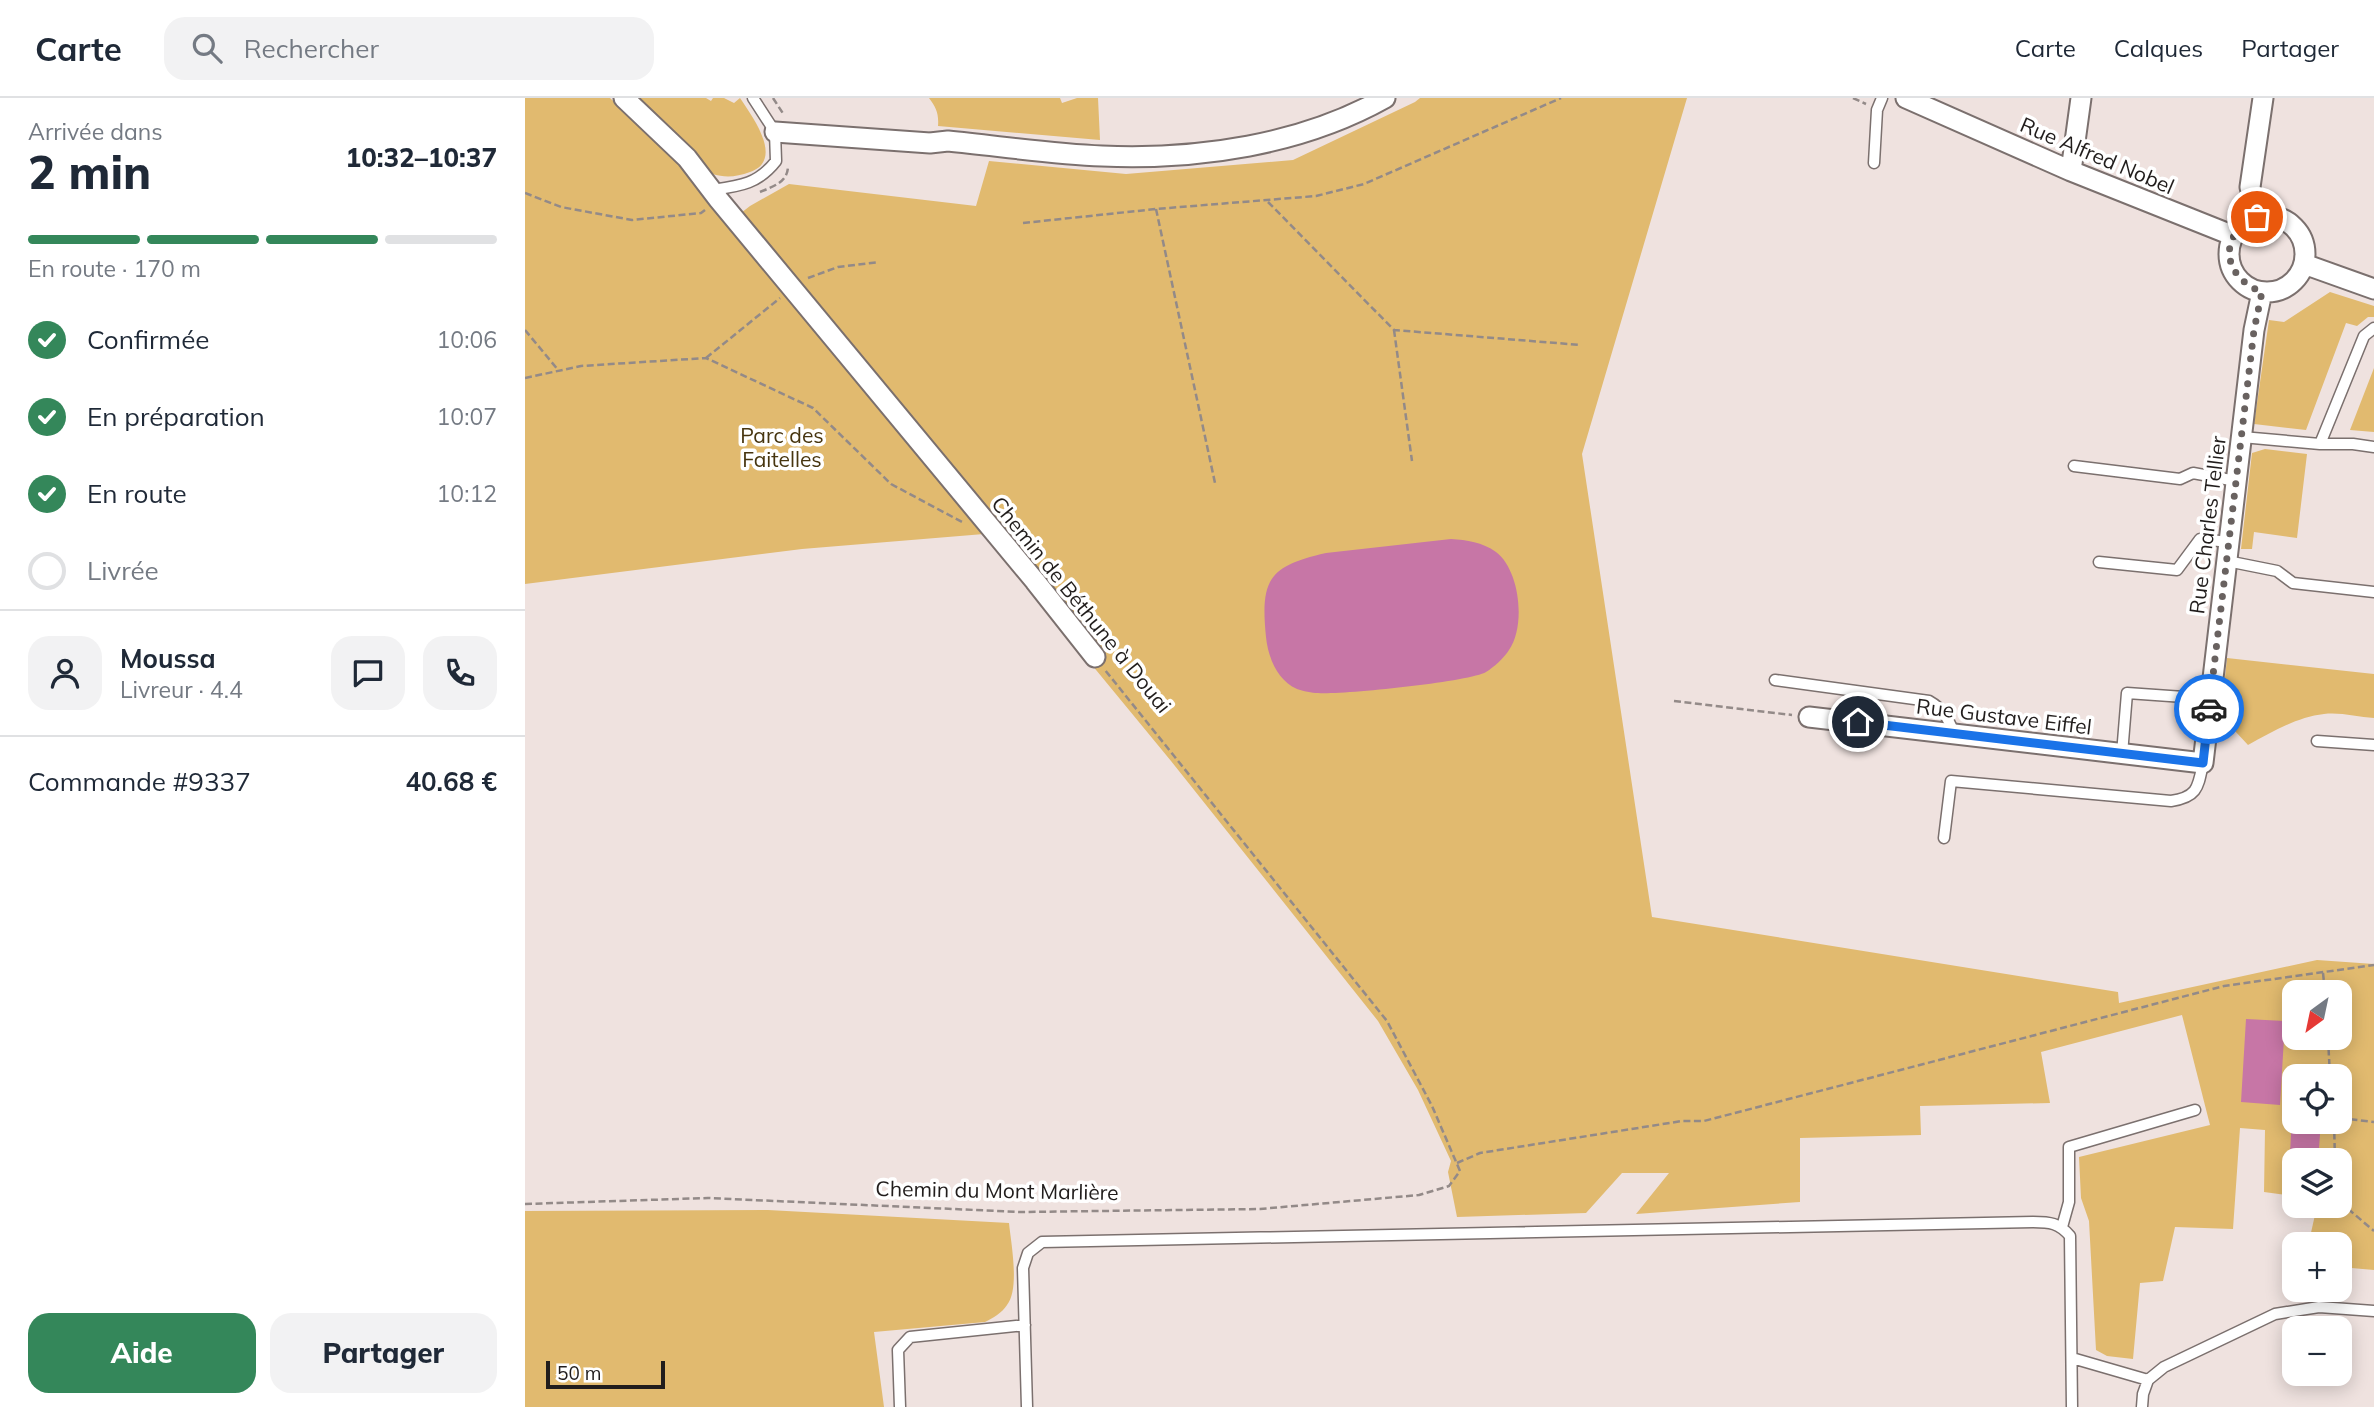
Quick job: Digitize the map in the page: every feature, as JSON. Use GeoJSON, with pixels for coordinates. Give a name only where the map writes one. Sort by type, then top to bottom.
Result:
{"type":"FeatureCollection","features":[{"type":"Feature","properties":{"kind":"street","name":"Chemin de Béthune à Douai"},"geometry":{"type":"LineString","coordinates":[[624,98],[687,158],[1095,657]]}},
{"type":"Feature","properties":{"kind":"street"},"geometry":{"type":"LineString","coordinates":[[775,132],[930,143],[948,141],[1102,156],[1157,155],[1231,149],[1299,135],[1347,118],[1385,98]]}},
{"type":"Feature","properties":{"kind":"street","name":"Rue Alfred Nobel"},"geometry":{"type":"LineString","coordinates":[[1906,98],[2071,171],[2234,236]]}},
{"type":"Feature","properties":{"kind":"street"},"geometry":{"type":"LineString","coordinates":[[2071,171],[2081,98]]}},
{"type":"Feature","properties":{"kind":"street"},"geometry":{"type":"LineString","coordinates":[[2257,217],[2250,187],[2263,98]]}},
{"type":"Feature","properties":{"kind":"street"},"geometry":{"type":"LineString","coordinates":[[2269,216],[2290,223],[2303,242],[2304,264],[2293,283],[2283,289],[2262,292],[2248,287],[2237,277],[2231,264],[2229,250],[2234,236],[2240,228],[2257,217],[2269,216]]}},
{"type":"Feature","properties":{"kind":"street"},"geometry":{"type":"LineString","coordinates":[[2304,264],[2374,289]]}},
{"type":"Feature","properties":{"kind":"street","name":"Rue Charles Tellier"},"geometry":{"type":"LineString","coordinates":[[2203,763],[2254,330],[2262,292]]}},
{"type":"Feature","properties":{"kind":"street","name":"Rue Gustave Eiffel"},"geometry":{"type":"LineString","coordinates":[[1809,717],[2203,763]]}},
{"type":"Feature","properties":{"kind":"lane"},"geometry":{"type":"LineString","coordinates":[[715,195],[764,175],[776,161],[775,132],[753,98]]}},
{"type":"Feature","properties":{"kind":"lane"},"geometry":{"type":"LineString","coordinates":[[1874,163],[1877,110],[1882,98]]}},
{"type":"Feature","properties":{"kind":"lane"},"geometry":{"type":"LineString","coordinates":[[2320,444],[2364,336],[2374,328]]}},
{"type":"Feature","properties":{"kind":"lane"},"geometry":{"type":"LineString","coordinates":[[2242,437],[2374,447]]}},
{"type":"Feature","properties":{"kind":"lane"},"geometry":{"type":"LineString","coordinates":[[2074,466],[2180,479],[2193,473],[2236,481]]}},
{"type":"Feature","properties":{"kind":"lane"},"geometry":{"type":"LineString","coordinates":[[2099,562],[2177,570],[2200,539],[2277,571],[2293,583],[2374,592]]}},
{"type":"Feature","properties":{"kind":"lane"},"geometry":{"type":"LineString","coordinates":[[1775,680],[1929,701],[1942,709],[1954,734]]}},
{"type":"Feature","properties":{"kind":"lane"},"geometry":{"type":"LineString","coordinates":[[2122,754],[2127,693],[2184,697]]}},
{"type":"Feature","properties":{"kind":"lane"},"geometry":{"type":"LineString","coordinates":[[2318,741],[2374,745]]}},
{"type":"Feature","properties":{"kind":"lane"},"geometry":{"type":"LineString","coordinates":[[1944,838],[1951,780],[2171,801],[2184,799],[2194,793],[2199,785],[2203,763]]}},
{"type":"Feature","properties":{"kind":"lane"},"geometry":{"type":"LineString","coordinates":[[2062,1227],[2069,1202],[2069,1147],[2195,1110]]}},
{"type":"Feature","properties":{"kind":"lane"},"geometry":{"type":"LineString","coordinates":[[1027,1407],[1023,1268],[1028,1253],[1042,1242],[2033,1222],[2062,1227],[2070,1236],[2072,1407]]}},
{"type":"Feature","properties":{"kind":"lane"},"geometry":{"type":"LineString","coordinates":[[2142,1407],[2148,1380],[2164,1367],[2275,1314],[2319,1307],[2374,1311]]}},
{"type":"Feature","properties":{"kind":"lane"},"geometry":{"type":"LineString","coordinates":[[900,1407],[898,1350],[910,1337],[1025,1325]]}},
{"type":"Feature","properties":{"kind":"lane"},"geometry":{"type":"LineString","coordinates":[[2072,1358],[2148,1380]]}},
{"type":"Feature","properties":{"kind":"path"},"geometry":{"type":"LineString","coordinates":[[1023,223],[1316,196],[1364,184],[1561,98]]}},
{"type":"Feature","properties":{"kind":"path"},"geometry":{"type":"LineString","coordinates":[[525,193],[561,207],[632,220],[701,213],[715,195]]}},
{"type":"Feature","properties":{"kind":"path"},"geometry":{"type":"LineString","coordinates":[[1268,201],[1394,330],[1412,461]]}},
{"type":"Feature","properties":{"kind":"path"},"geometry":{"type":"LineString","coordinates":[[1156,209],[1215,483]]}},
{"type":"Feature","properties":{"kind":"path"},"geometry":{"type":"LineString","coordinates":[[706,358],[805,279],[838,267],[879,262]]}},
{"type":"Feature","properties":{"kind":"path"},"geometry":{"type":"LineString","coordinates":[[525,330],[559,371]]}},
{"type":"Feature","properties":{"kind":"path"},"geometry":{"type":"LineString","coordinates":[[1394,330],[1581,345]]}},
{"type":"Feature","properties":{"kind":"path"},"geometry":{"type":"LineString","coordinates":[[525,378],[581,366],[706,358],[813,408],[891,484],[972,528],[982,531],[992,529]]}},
{"type":"Feature","properties":{"kind":"path","name":"Chemin de Béthune à Douai"},"geometry":{"type":"LineString","coordinates":[[1095,657],[1387,1020],[1432,1106],[1460,1171]]}},
{"type":"Feature","properties":{"kind":"path"},"geometry":{"type":"LineString","coordinates":[[1674,701],[1809,717]]}},
{"type":"Feature","properties":{"kind":"path"},"geometry":{"type":"LineString","coordinates":[[1457,1163],[1480,1153],[1682,1121],[1704,1121],[2224,986],[2374,965]]}},
{"type":"Feature","properties":{"kind":"path"},"geometry":{"type":"LineString","coordinates":[[2323,974],[2324,980]]}},
{"type":"Feature","properties":{"kind":"path"},"geometry":{"type":"LineString","coordinates":[[2352,1119],[2374,1122]]}},
{"type":"Feature","properties":{"kind":"path","name":"Chemin du Mont Marlière"},"geometry":{"type":"LineString","coordinates":[[525,1204],[708,1198],[1020,1212],[1260,1209],[1419,1195],[1449,1186],[1460,1171]]}},
{"type":"Feature","properties":{"kind":"path"},"geometry":{"type":"LineString","coordinates":[[2352,1212],[2374,1231]]}},
{"type":"Feature","properties":{"kind":"green space","name":"Parc des Faitelles"},"geometry":{"type":"Polygon","coordinates":[[[525,98],[610,98],[680,165],[728,223],[750,206],[789,184],[976,206],[989,161],[1126,174],[1293,160],[1420,98],[1687,98],[1582,454],[1652,917],[2118,992],[2119,1003],[2317,960],[2374,964],[2374,1270],[2352,1268],[2352,1232],[2311,1232],[2314,1218],[2352,1218],[2352,1148],[2282,1148],[2282,1194],[2264,1192],[2265,1130],[2240,1128],[2233,1229],[2175,1227],[2163,1281],[2140,1283],[2133,1359],[2107,1356],[2096,1350],[2089,1221],[2081,1198],[2079,1157],[2210,1125],[2182,1015],[2041,1052],[2050,1103],[1920,1106],[1921,1135],[1800,1138],[1800,1202],[1636,1214],[1669,1173],[1622,1173],[1586,1213],[1457,1217],[1448,1172],[1451,1161],[1418,1090],[1378,1021],[1171,761],[984,534],[802,549],[525,584],[525,98]]]}},
{"type":"Feature","properties":{"kind":"green space"},"geometry":{"type":"Polygon","coordinates":[[[639,98],[706,98],[711,101],[713,98],[724,98],[734,103],[740,98],[763,137],[765,158],[760,166],[745,174],[712,174],[639,98]]]}},
{"type":"Feature","properties":{"kind":"green space"},"geometry":{"type":"Polygon","coordinates":[[[929,98],[1060,98],[1062,103],[1077,98],[1098,98],[1100,140],[938,126],[937,111],[929,98]]]}},
{"type":"Feature","properties":{"kind":"green space"},"geometry":{"type":"Polygon","coordinates":[[[2330,292],[2374,306],[2374,317],[2368,317],[2357,326],[2346,323],[2306,430],[2254,424],[2269,320],[2284,322],[2330,292]]]}},
{"type":"Feature","properties":{"kind":"green space"},"geometry":{"type":"Polygon","coordinates":[[[2374,368],[2374,432],[2350,430],[2374,368]]]}},
{"type":"Feature","properties":{"kind":"green space"},"geometry":{"type":"Polygon","coordinates":[[[2265,449],[2307,454],[2297,538],[2254,532],[2252,549],[2241,549],[2252,453],[2265,449]]]}},
{"type":"Feature","properties":{"kind":"green space"},"geometry":{"type":"Polygon","coordinates":[[[2227,658],[2374,674],[2374,718],[2324,714],[2304,718],[2248,745],[2221,716],[2227,658]]]}},
{"type":"Feature","properties":{"kind":"green space"},"geometry":{"type":"Polygon","coordinates":[[[768,1210],[1009,1223],[1014,1266],[1011,1298],[1003,1310],[985,1322],[874,1332],[884,1407],[525,1407],[525,1211],[768,1210]]]}},
{"type":"Feature","properties":{"kind":"shaded area"},"geometry":{"type":"Polygon","coordinates":[[[1451,539],[1474,542],[1496,552],[1511,572],[1518,599],[1518,627],[1507,653],[1492,668],[1475,676],[1456,680],[1331,693],[1313,693],[1297,689],[1279,674],[1269,652],[1266,637],[1265,601],[1273,578],[1281,570],[1292,563],[1326,553],[1451,539]]]}},
{"type":"Feature","properties":{"kind":"shaded area"},"geometry":{"type":"Polygon","coordinates":[[[2246,1019],[2282,1021],[2280,1105],[2241,1102],[2246,1019]]]}},
{"type":"Feature","properties":{"kind":"shaded area"},"geometry":{"type":"Polygon","coordinates":[[[2291,1134],[2320,1134],[2319,1148],[2290,1148],[2291,1134]]]}},
{"type":"Feature","properties":{"kind":"way so far"},"geometry":{"type":"LineString","coordinates":[[2209,709],[2254,330],[2262,292],[2248,287],[2237,277],[2229,250],[2240,228],[2257,217]]}},
{"type":"Feature","properties":{"kind":"route"},"geometry":{"type":"LineString","coordinates":[[1858,722],[2203,763],[2209,709]]}}]}
